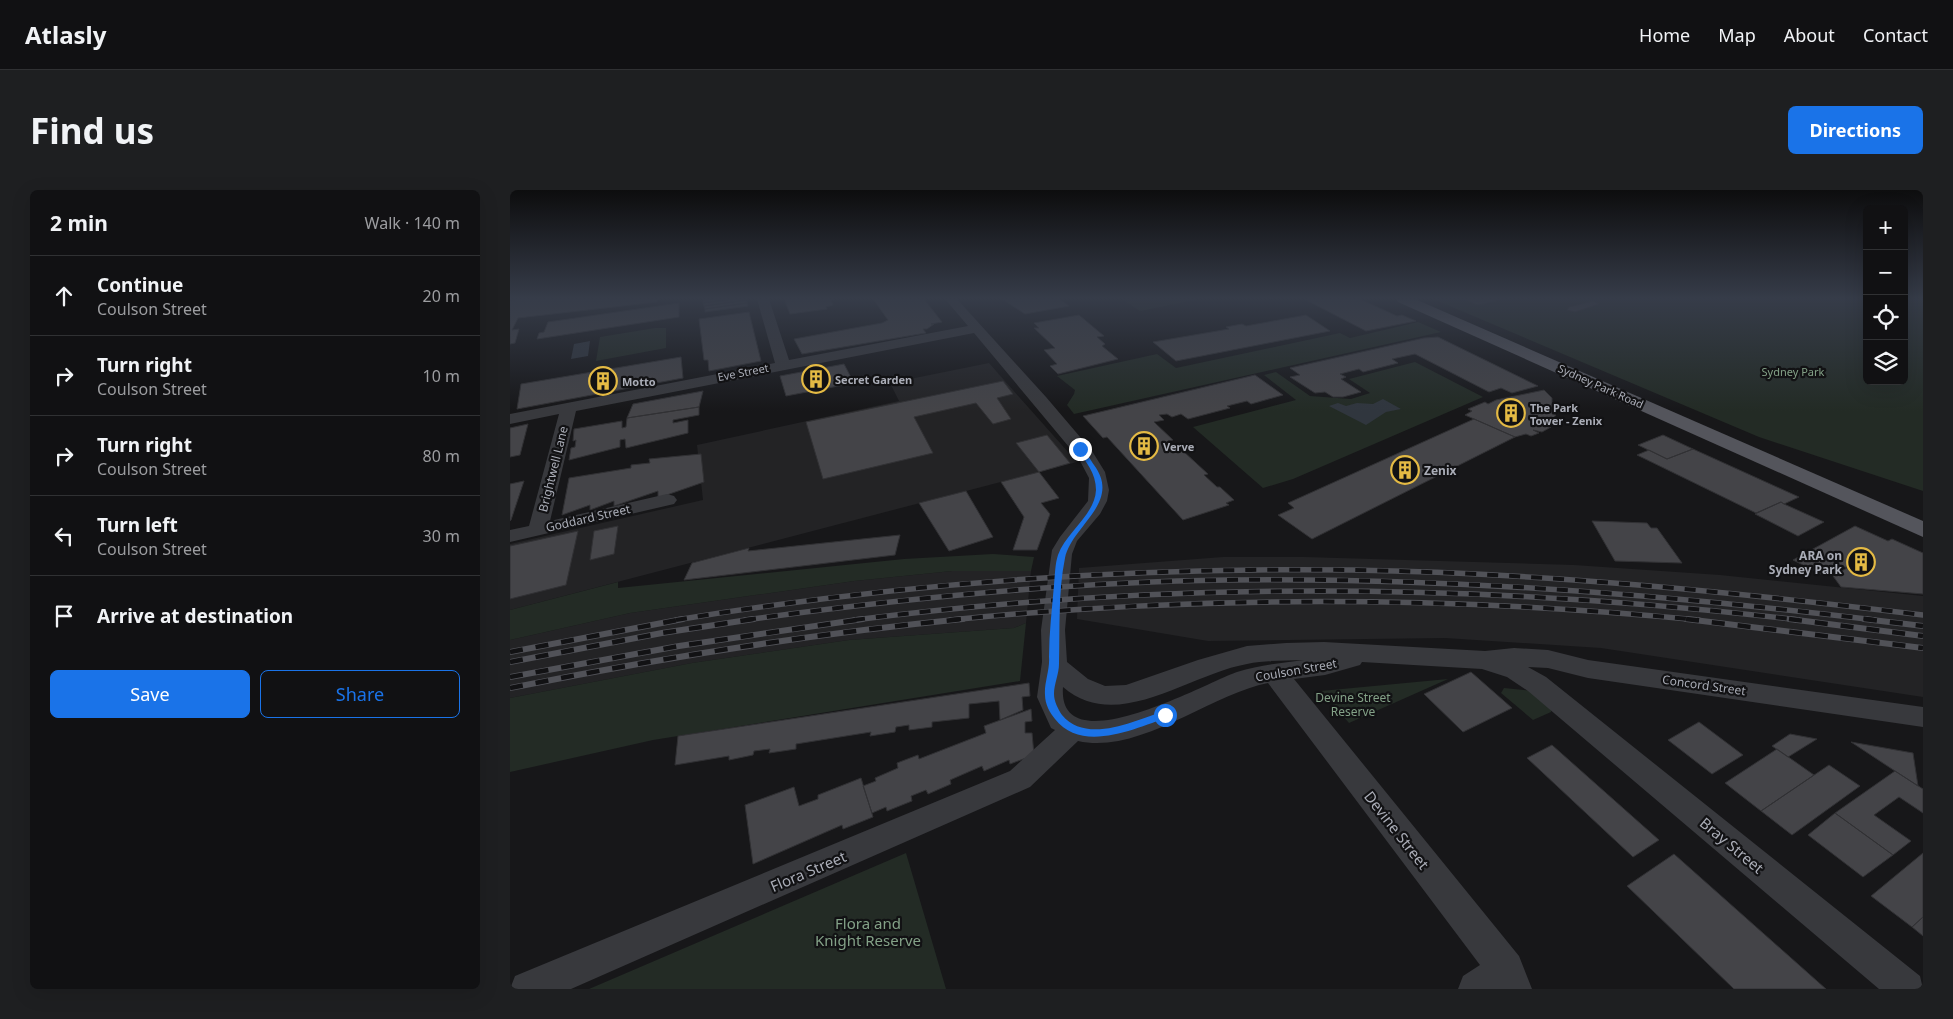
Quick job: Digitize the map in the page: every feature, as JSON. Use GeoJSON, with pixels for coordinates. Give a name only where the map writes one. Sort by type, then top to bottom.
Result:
{"type":"FeatureCollection","features":[{"type":"Feature","properties":{"kind":"main road","name":"Sydney Park Road"},"geometry":{"type":"LineString","coordinates":[[1488,336],[1689,425],[1746,453],[1923,530]]}},
{"type":"Feature","properties":{"kind":"main road","name":"Sydney Park Road"},"geometry":{"type":"LineString","coordinates":[[1689,425],[1923,510]]}},
{"type":"Feature","properties":{"kind":"street"},"geometry":{"type":"LineString","coordinates":[[774,336],[783,364]]}},
{"type":"Feature","properties":{"kind":"street","name":"Eve Street"},"geometry":{"type":"LineString","coordinates":[[510,419],[783,364],[932,336]]}},
{"type":"Feature","properties":{"kind":"street"},"geometry":{"type":"LineString","coordinates":[[984,336],[1047,407],[1093,464],[1098,480],[1099,491],[1091,513],[1063,549],[1053,638],[1054,665],[1049,695],[1054,711],[1062,722],[1072,728]]}},
{"type":"Feature","properties":{"kind":"street","name":"Brightwell Lane"},"geometry":{"type":"LineString","coordinates":[[538,530],[569,408]]}},
{"type":"Feature","properties":{"kind":"street","name":"Goddard Street"},"geometry":{"type":"LineString","coordinates":[[510,536],[667,500]]}},
{"type":"Feature","properties":{"kind":"street","name":"Coulson Street"},"geometry":{"type":"LineString","coordinates":[[1054,665],[1090,692],[1110,696],[1128,695],[1207,666],[1247,655],[1324,651],[1362,655],[1438,656],[1485,660]]}},
{"type":"Feature","properties":{"kind":"street","name":"Coulson Street"},"geometry":{"type":"LineString","coordinates":[[1072,728],[1099,733],[1127,728],[1165,715],[1246,679],[1275,673],[1332,666],[1362,655]]}},
{"type":"Feature","properties":{"kind":"street","name":"Concord Street"},"geometry":{"type":"LineString","coordinates":[[1485,660],[1514,657],[1548,659],[1588,669],[1923,717]]}},
{"type":"Feature","properties":{"kind":"street","name":"Bray Street"},"geometry":{"type":"LineString","coordinates":[[1485,660],[1527,677],[1557,700],[1907,989]]}},
{"type":"Feature","properties":{"kind":"street"},"geometry":{"type":"LineString","coordinates":[[1557,700],[1560,688],[1566,678],[1588,669]]}},
{"type":"Feature","properties":{"kind":"street","name":"Devine Street"},"geometry":{"type":"LineString","coordinates":[[1275,673],[1510,979]]}},
{"type":"Feature","properties":{"kind":"street","name":"Flora Street"},"geometry":{"type":"LineString","coordinates":[[528,989],[1020,779],[1064,740],[1072,728]]}},
{"type":"Feature","properties":{"kind":"street"},"geometry":{"type":"LineString","coordinates":[[1476,989],[1510,979]]}},
{"type":"Feature","properties":{"kind":"shaded area"},"geometry":{"type":"Polygon","coordinates":[[[590,341],[588,356],[571,359],[574,344],[590,341]]]}},
{"type":"Feature","properties":{"kind":"shaded area"},"geometry":{"type":"Polygon","coordinates":[[[989,363],[1077,462],[510,610],[510,544],[703,500],[697,445],[899,401],[890,383],[989,363]]]}},
{"type":"Feature","properties":{"kind":"shaded area"},"geometry":{"type":"Polygon","coordinates":[[[1383,399],[1401,409],[1386,412],[1366,425],[1329,406],[1338,403],[1346,406],[1357,403],[1373,404],[1383,399]]]}},
{"type":"Feature","properties":{"kind":"shaded area"},"geometry":{"type":"Polygon","coordinates":[[[1223,557],[1304,557],[1574,565],[1720,575],[1923,596],[1923,697],[1601,648],[1445,638],[1208,641],[1077,619],[1079,568],[1223,557]]]}},
{"type":"Feature","properties":{"kind":"shaded area"},"geometry":{"type":"Polygon","coordinates":[[[952,571],[1031,571],[1026,623],[1014,628],[849,640],[692,663],[510,698],[510,640],[630,613],[854,581],[952,571]]]}},
{"type":"Feature","properties":{"kind":"green space"},"geometry":{"type":"Polygon","coordinates":[[[666,336],[666,348],[596,361],[600,337],[666,336]]]}},
{"type":"Feature","properties":{"kind":"green space"},"geometry":{"type":"Polygon","coordinates":[[[1325,336],[1350,338],[1357,336],[1422,336],[1074,414],[1067,405],[1075,390],[1057,376],[1157,354],[1176,368],[1325,336]]]}},
{"type":"Feature","properties":{"kind":"green space","name":"Sydney Park"},"geometry":{"type":"Polygon","coordinates":[[[1521,336],[1863,336],[1863,385],[1908,385],[1908,336],[1923,336],[1923,491],[1759,437],[1521,336]]]}},
{"type":"Feature","properties":{"kind":"green space"},"geometry":{"type":"Polygon","coordinates":[[[1415,362],[1483,397],[1293,479],[1263,488],[1193,427],[1296,400],[1264,375],[1276,372],[1310,396],[1351,399],[1370,393],[1349,379],[1415,362]]]}},
{"type":"Feature","properties":{"kind":"green space"},"geometry":{"type":"Polygon","coordinates":[[[993,554],[1034,557],[1031,571],[952,571],[854,581],[630,613],[510,640],[510,610],[618,582],[618,588],[904,559],[993,554]]]}},
{"type":"Feature","properties":{"kind":"green space"},"geometry":{"type":"Polygon","coordinates":[[[1026,623],[1020,681],[653,740],[510,772],[510,698],[692,663],[849,640],[1014,628],[1026,623]]]}},
{"type":"Feature","properties":{"kind":"green space","name":"Devine Street Reserve"},"geometry":{"type":"Polygon","coordinates":[[[1448,679],[1349,723],[1321,691],[1448,679]]]}},
{"type":"Feature","properties":{"kind":"green space"},"geometry":{"type":"Polygon","coordinates":[[[1504,688],[1533,691],[1551,705],[1551,712],[1533,720],[1501,693],[1504,688]]]}},
{"type":"Feature","properties":{"kind":"green space","name":"Flora and Knight Reserve"},"geometry":{"type":"Polygon","coordinates":[[[906,853],[946,989],[589,989],[906,853]]]}},
{"type":"Feature","properties":{"kind":"building"},"geometry":{"type":"Polygon","coordinates":[[[510,336],[517,336],[515,343],[510,344],[510,336]]]}},
{"type":"Feature","properties":{"kind":"building"},"geometry":{"type":"Polygon","coordinates":[[[538,336],[555,336],[537,339],[538,336]]]}},
{"type":"Feature","properties":{"kind":"building"},"geometry":{"type":"Polygon","coordinates":[[[701,336],[755,336],[761,361],[709,371],[708,360],[704,360],[701,336]]]}},
{"type":"Feature","properties":{"kind":"building"},"geometry":{"type":"Polygon","coordinates":[[[809,336],[907,336],[802,354],[794,339],[809,336]]]}},
{"type":"Feature","properties":{"kind":"building"},"geometry":{"type":"Polygon","coordinates":[[[1043,336],[1102,336],[1097,337],[1105,344],[1102,346],[1118,359],[1058,374],[1050,366],[1057,364],[1044,350],[1055,348],[1043,336]]]}},
{"type":"Feature","properties":{"kind":"building"},"geometry":{"type":"Polygon","coordinates":[[[1186,336],[1303,336],[1176,361],[1153,342],[1186,336]]]}},
{"type":"Feature","properties":{"kind":"building"},"geometry":{"type":"Polygon","coordinates":[[[1438,337],[1538,386],[1512,393],[1501,388],[1489,392],[1415,354],[1392,359],[1398,363],[1363,372],[1359,369],[1340,374],[1346,377],[1341,379],[1361,392],[1343,397],[1333,397],[1325,392],[1315,393],[1290,377],[1300,375],[1290,368],[1424,338],[1438,337]]]}},
{"type":"Feature","properties":{"kind":"building","name":"Motto"},"geometry":{"type":"Polygon","coordinates":[[[681,357],[683,378],[517,409],[521,384],[681,357]]]}},
{"type":"Feature","properties":{"kind":"building","name":"Secret Garden"},"geometry":{"type":"Polygon","coordinates":[[[844,364],[854,383],[786,396],[780,376],[844,364]]]}},
{"type":"Feature","properties":{"kind":"building","name":"Verve"},"geometry":{"type":"Polygon","coordinates":[[[1255,375],[1283,395],[1251,404],[1247,401],[1227,406],[1230,408],[1188,419],[1181,414],[1172,417],[1167,414],[1159,415],[1164,420],[1154,422],[1173,440],[1168,441],[1178,452],[1183,451],[1208,474],[1204,475],[1234,500],[1226,503],[1229,505],[1183,520],[1107,437],[1103,438],[1083,416],[1255,375]]]}},
{"type":"Feature","properties":{"kind":"building"},"geometry":{"type":"Polygon","coordinates":[[[1003,381],[1013,394],[997,398],[1011,419],[993,424],[976,403],[914,417],[933,453],[823,479],[806,422],[1003,381]]]}},
{"type":"Feature","properties":{"kind":"building","name":"The Park Tower - Zenix"},"geometry":{"type":"Polygon","coordinates":[[[1544,390],[1552,398],[1552,414],[1556,415],[1548,425],[1551,427],[1542,432],[1533,430],[1539,433],[1531,436],[1526,434],[1515,437],[1465,415],[1472,411],[1468,409],[1485,402],[1488,404],[1496,400],[1544,390]]]}},
{"type":"Feature","properties":{"kind":"building"},"geometry":{"type":"Polygon","coordinates":[[[703,391],[699,407],[627,418],[633,404],[703,391]]]}},
{"type":"Feature","properties":{"kind":"building"},"geometry":{"type":"Polygon","coordinates":[[[699,407],[699,415],[673,420],[673,423],[688,420],[688,433],[626,448],[625,439],[620,440],[620,447],[569,460],[571,448],[575,447],[576,440],[573,441],[574,429],[622,421],[622,428],[626,427],[627,418],[699,407]]]}},
{"type":"Feature","properties":{"kind":"building","name":"Zenix"},"geometry":{"type":"Polygon","coordinates":[[[1474,419],[1515,437],[1312,539],[1278,515],[1294,508],[1288,503],[1474,419]]]}},
{"type":"Feature","properties":{"kind":"building"},"geometry":{"type":"Polygon","coordinates":[[[528,424],[520,455],[510,457],[510,428],[528,424]]]}},
{"type":"Feature","properties":{"kind":"building"},"geometry":{"type":"Polygon","coordinates":[[[1047,435],[1070,463],[1039,472],[1016,443],[1047,435]]]}},
{"type":"Feature","properties":{"kind":"building"},"geometry":{"type":"Polygon","coordinates":[[[1663,435],[1693,449],[1667,459],[1638,445],[1663,435]]]}},
{"type":"Feature","properties":{"kind":"building"},"geometry":{"type":"Polygon","coordinates":[[[1693,449],[1799,497],[1784,504],[1781,502],[1756,513],[1637,455],[1649,450],[1667,459],[1693,449]]]}},
{"type":"Feature","properties":{"kind":"building"},"geometry":{"type":"Polygon","coordinates":[[[701,454],[704,482],[658,498],[658,491],[614,506],[614,501],[590,510],[590,505],[562,515],[569,478],[631,468],[631,465],[650,463],[649,459],[701,454]]]}},
{"type":"Feature","properties":{"kind":"building"},"geometry":{"type":"Polygon","coordinates":[[[1039,472],[1059,498],[1041,503],[1050,514],[1037,550],[1013,550],[1024,517],[1001,482],[1039,472]]]}},
{"type":"Feature","properties":{"kind":"building"},"geometry":{"type":"Polygon","coordinates":[[[524,481],[511,520],[510,521],[510,484],[524,481]]]}},
{"type":"Feature","properties":{"kind":"building"},"geometry":{"type":"Polygon","coordinates":[[[966,491],[993,537],[949,551],[919,503],[966,491]]]}},
{"type":"Feature","properties":{"kind":"building"},"geometry":{"type":"Polygon","coordinates":[[[1781,502],[1824,522],[1798,536],[1755,514],[1781,502]]]}},
{"type":"Feature","properties":{"kind":"building"},"geometry":{"type":"Polygon","coordinates":[[[1592,521],[1647,523],[1651,528],[1657,528],[1682,563],[1615,561],[1592,521]]]}},
{"type":"Feature","properties":{"kind":"building"},"geometry":{"type":"Polygon","coordinates":[[[618,526],[614,554],[590,560],[594,531],[618,526]]]}},
{"type":"Feature","properties":{"kind":"building","name":"ARA on Sydney Park"},"geometry":{"type":"Polygon","coordinates":[[[1855,526],[1888,541],[1892,539],[1923,553],[1923,594],[1841,587],[1833,576],[1847,568],[1841,565],[1823,575],[1793,560],[1855,526]]]}},
{"type":"Feature","properties":{"kind":"building"},"geometry":{"type":"Polygon","coordinates":[[[578,531],[566,585],[510,599],[510,546],[578,531]]]}},
{"type":"Feature","properties":{"kind":"building"},"geometry":{"type":"Polygon","coordinates":[[[900,535],[895,555],[684,580],[692,563],[749,548],[748,551],[900,535]]]}},
{"type":"Feature","properties":{"kind":"building"},"geometry":{"type":"Polygon","coordinates":[[[1471,672],[1512,708],[1463,732],[1424,694],[1471,672]]]}},
{"type":"Feature","properties":{"kind":"building"},"geometry":{"type":"Polygon","coordinates":[[[1029,683],[1030,696],[1022,697],[1023,710],[1000,720],[999,701],[969,704],[969,718],[932,722],[932,727],[909,730],[909,725],[896,727],[895,732],[870,736],[871,732],[796,744],[796,749],[769,753],[770,749],[754,751],[753,755],[729,760],[729,756],[675,765],[678,736],[1029,683]]]}},
{"type":"Feature","properties":{"kind":"building"},"geometry":{"type":"Polygon","coordinates":[[[1031,709],[1032,721],[1025,722],[1025,733],[1032,733],[1034,755],[1010,764],[1009,760],[984,771],[982,766],[950,780],[951,784],[928,794],[926,790],[911,796],[912,801],[887,811],[886,807],[872,813],[863,786],[876,781],[875,778],[898,768],[897,763],[918,755],[919,759],[986,733],[984,726],[1031,709]]]}},
{"type":"Feature","properties":{"kind":"building"},"geometry":{"type":"Polygon","coordinates":[[[1699,722],[1743,755],[1712,774],[1668,740],[1699,722]]]}},
{"type":"Feature","properties":{"kind":"building"},"geometry":{"type":"Polygon","coordinates":[[[1790,734],[1817,739],[1788,757],[1772,746],[1790,734]]]}},
{"type":"Feature","properties":{"kind":"building"},"geometry":{"type":"Polygon","coordinates":[[[1851,742],[1913,753],[1918,786],[1895,771],[1851,742]]]}},
{"type":"Feature","properties":{"kind":"building"},"geometry":{"type":"Polygon","coordinates":[[[1552,745],[1659,840],[1633,857],[1527,758],[1552,745]]]}},
{"type":"Feature","properties":{"kind":"building"},"geometry":{"type":"Polygon","coordinates":[[[1777,749],[1814,775],[1761,811],[1725,783],[1777,749]]]}},
{"type":"Feature","properties":{"kind":"building"},"geometry":{"type":"Polygon","coordinates":[[[1829,765],[1860,786],[1792,835],[1761,811],[1829,765]]]}},
{"type":"Feature","properties":{"kind":"building"},"geometry":{"type":"Polygon","coordinates":[[[1895,771],[1923,789],[1923,813],[1899,797],[1874,815],[1911,841],[1893,855],[1835,813],[1895,771]]]}},
{"type":"Feature","properties":{"kind":"building"},"geometry":{"type":"Polygon","coordinates":[[[861,778],[873,817],[843,829],[842,825],[753,864],[745,805],[794,787],[799,806],[818,799],[818,795],[861,778]]]}},
{"type":"Feature","properties":{"kind":"building"},"geometry":{"type":"Polygon","coordinates":[[[1835,813],[1893,855],[1863,877],[1808,835],[1835,813]]]}},
{"type":"Feature","properties":{"kind":"building"},"geometry":{"type":"Polygon","coordinates":[[[1923,853],[1923,917],[1912,927],[1871,896],[1923,853]]]}},
{"type":"Feature","properties":{"kind":"building"},"geometry":{"type":"Polygon","coordinates":[[[1674,854],[1826,989],[1734,989],[1627,886],[1674,854]]]}},
{"type":"Feature","properties":{"kind":"building"},"geometry":{"type":"Polygon","coordinates":[[[1923,917],[1923,936],[1912,927],[1923,917]]]}},
{"type":"Feature","properties":{"kind":"railway"},"geometry":{"type":"LineString","coordinates":[[676,620],[844,596],[929,587],[1098,575],[1267,570],[1424,572],[1567,579],[1710,591],[1923,615]]}},
{"type":"Feature","properties":{"kind":"railway"},"geometry":{"type":"LineString","coordinates":[[745,620],[986,592],[1106,584],[1227,580],[1390,581],[1471,584],[1714,602],[1875,620]]}},
{"type":"Feature","properties":{"kind":"railway"},"geometry":{"type":"LineString","coordinates":[[863,619],[972,607],[1090,598],[1326,591],[1445,593],[1563,599],[1799,620]]}},
{"type":"Feature","properties":{"kind":"railway"},"geometry":{"type":"LineString","coordinates":[[950,620],[1137,606],[1324,602],[1512,606],[1699,620]]}},
{"type":"Feature","properties":{"kind":"railway"},"geometry":{"type":"LineString","coordinates":[[510,652],[683,619]]}},
{"type":"Feature","properties":{"kind":"railway"},"geometry":{"type":"LineString","coordinates":[[510,662],[662,633],[754,619]]}},
{"type":"Feature","properties":{"kind":"railway"},"geometry":{"type":"LineString","coordinates":[[510,677],[679,646],[863,619]]}},
{"type":"Feature","properties":{"kind":"railway"},"geometry":{"type":"LineString","coordinates":[[854,620],[863,619]]}},
{"type":"Feature","properties":{"kind":"railway"},"geometry":{"type":"LineString","coordinates":[[510,688],[735,648],[963,619]]}},
{"type":"Feature","properties":{"kind":"railway"},"geometry":{"type":"LineString","coordinates":[[1686,619],[1923,648]]}},
{"type":"Feature","properties":{"kind":"railway"},"geometry":{"type":"LineString","coordinates":[[1789,619],[1923,636]]}},
{"type":"Feature","properties":{"kind":"railway"},"geometry":{"type":"LineString","coordinates":[[1864,619],[1923,626]]}},
{"type":"Feature","properties":{"kind":"place","name":"Secret Garden"},"geometry":{"type":"Point","coordinates":[816,379]}},
{"type":"Feature","properties":{"kind":"place","name":"Motto"},"geometry":{"type":"Point","coordinates":[603,381]}},
{"type":"Feature","properties":{"kind":"place","name":"The Park Tower - Zenix"},"geometry":{"type":"Point","coordinates":[1511,413]}},
{"type":"Feature","properties":{"kind":"place","name":"Verve"},"geometry":{"type":"Point","coordinates":[1144,446]}},
{"type":"Feature","properties":{"kind":"place","name":"Zenix"},"geometry":{"type":"Point","coordinates":[1405,470]}},
{"type":"Feature","properties":{"kind":"place","name":"ARA on Sydney Park"},"geometry":{"type":"Point","coordinates":[1861,562]}},
{"type":"Feature","properties":{"kind":"route"},"geometry":{"type":"LineString","coordinates":[[1080,449],[1093,464],[1099,491],[1091,513],[1068,540],[1061,557],[1053,638],[1054,665],[1049,695],[1054,711],[1062,722],[1072,728],[1099,733],[1113,732],[1165,715]]}}]}
